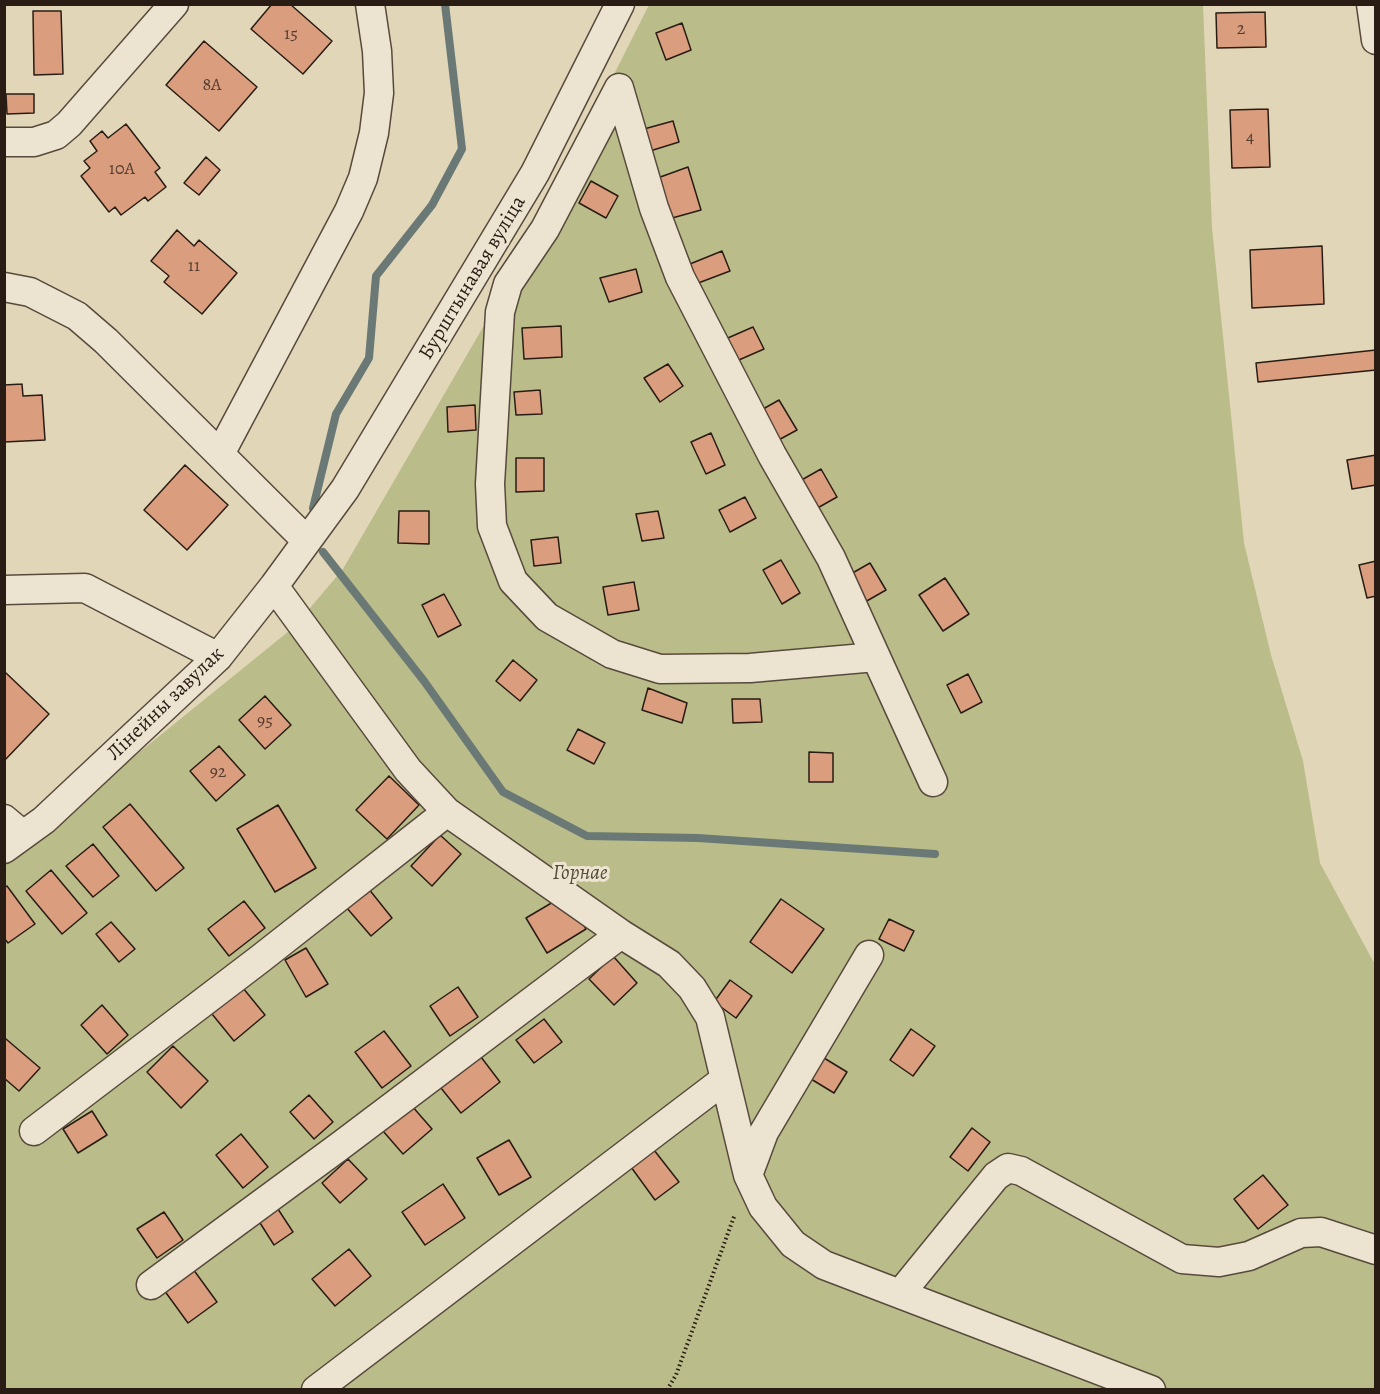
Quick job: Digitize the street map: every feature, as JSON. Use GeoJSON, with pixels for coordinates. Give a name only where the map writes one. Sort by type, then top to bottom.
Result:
{"type":"FeatureCollection","features":[{"type":"Feature","properties":{"kind":"street"},"geometry":{"type":"LineString","coordinates":[[4,142],[34,142],[56,135],[69,124],[174,4]]}},
{"type":"Feature","properties":{"kind":"street"},"geometry":{"type":"LineString","coordinates":[[220,454],[349,211],[363,178],[374,133],[379,93],[377,51],[370,4]]}},
{"type":"Feature","properties":{"kind":"street","name":"Бурштынавая вуліца"},"geometry":{"type":"LineString","coordinates":[[307,541],[345,489],[535,173],[620,4]]}},
{"type":"Feature","properties":{"kind":"street"},"geometry":{"type":"LineString","coordinates":[[1371,4],[1376,40]]}},
{"type":"Feature","properties":{"kind":"street"},"geometry":{"type":"LineString","coordinates":[[600,47],[619,88],[654,208],[680,277],[772,455],[831,558],[933,782]]}},
{"type":"Feature","properties":{"kind":"street"},"geometry":{"type":"LineString","coordinates":[[619,88],[545,229],[508,284],[500,312],[490,484],[492,526],[513,581],[547,617],[612,654],[660,669],[750,668],[876,657]]}},
{"type":"Feature","properties":{"kind":"street"},"geometry":{"type":"LineString","coordinates":[[4,287],[30,292],[76,316],[106,340],[307,541]]}},
{"type":"Feature","properties":{"kind":"street","name":"Лінейны завулак"},"geometry":{"type":"LineString","coordinates":[[11,834],[44,820],[218,657],[307,541]]}},
{"type":"Feature","properties":{"kind":"street"},"geometry":{"type":"LineString","coordinates":[[274,586],[408,770],[447,812],[621,934],[669,964],[692,988],[710,1017],[748,1175],[763,1208],[793,1244],[824,1265],[1151,1389]]}},
{"type":"Feature","properties":{"kind":"street"},"geometry":{"type":"LineString","coordinates":[[4,590],[85,588],[218,657]]}},
{"type":"Feature","properties":{"kind":"street"},"geometry":{"type":"LineString","coordinates":[[34,1131],[447,812]]}},
{"type":"Feature","properties":{"kind":"street"},"geometry":{"type":"LineString","coordinates":[[151,1285],[621,934]]}},
{"type":"Feature","properties":{"kind":"street"},"geometry":{"type":"LineString","coordinates":[[748,1175],[764,1132],[869,955]]}},
{"type":"Feature","properties":{"kind":"street"},"geometry":{"type":"LineString","coordinates":[[316,1389],[724,1080]]}},
{"type":"Feature","properties":{"kind":"street"},"geometry":{"type":"LineString","coordinates":[[900,1294],[996,1176],[1008,1168],[1021,1171],[1182,1259],[1219,1262],[1249,1256],[1301,1233],[1321,1232],[1376,1250]]}},
{"type":"Feature","properties":{"kind":"path"},"geometry":{"type":"LineString","coordinates":[[667,1389],[676,1375],[748,1175]]}},
{"type":"Feature","properties":{"kind":"green space","name":"Горнае"},"geometry":{"type":"Polygon","coordinates":[[[649,5],[1203,5],[1212,228],[1244,543],[1271,655],[1303,761],[1320,863],[1375,962],[1375,1389],[5,1390],[5,861],[294,627],[343,569],[508,284],[649,5]]]}},
{"type":"Feature","properties":{"kind":"building"},"geometry":{"type":"Polygon","coordinates":[[[272,4],[290,4],[332,41],[303,74],[251,29],[272,4]]]}},
{"type":"Feature","properties":{"kind":"building"},"geometry":{"type":"Polygon","coordinates":[[[33,11],[61,11],[63,74],[34,75],[33,11]]]}},
{"type":"Feature","properties":{"kind":"building"},"geometry":{"type":"Polygon","coordinates":[[[1265,12],[1266,47],[1217,48],[1216,13],[1265,12]]]}},
{"type":"Feature","properties":{"kind":"building"},"geometry":{"type":"Polygon","coordinates":[[[682,23],[691,50],[666,60],[656,33],[682,23]]]}},
{"type":"Feature","properties":{"kind":"building"},"geometry":{"type":"Polygon","coordinates":[[[204,41],[257,87],[219,131],[166,85],[204,41]]]}},
{"type":"Feature","properties":{"kind":"building"},"geometry":{"type":"Polygon","coordinates":[[[6,94],[34,94],[34,113],[7,114],[6,94]]]}},
{"type":"Feature","properties":{"kind":"building"},"geometry":{"type":"Polygon","coordinates":[[[1268,109],[1270,167],[1232,168],[1230,110],[1268,109]]]}},
{"type":"Feature","properties":{"kind":"building"},"geometry":{"type":"Polygon","coordinates":[[[673,121],[679,142],[650,151],[644,129],[673,121]]]}},
{"type":"Feature","properties":{"kind":"building"},"geometry":{"type":"Polygon","coordinates":[[[126,124],[160,168],[155,172],[166,187],[148,201],[145,197],[121,215],[115,207],[109,212],[81,176],[90,168],[84,161],[97,151],[90,141],[102,131],[108,138],[126,124]]]}},
{"type":"Feature","properties":{"kind":"building"},"geometry":{"type":"Polygon","coordinates":[[[206,157],[220,170],[199,195],[184,183],[206,157]]]}},
{"type":"Feature","properties":{"kind":"building"},"geometry":{"type":"Polygon","coordinates":[[[688,167],[701,210],[665,220],[652,180],[688,167]]]}},
{"type":"Feature","properties":{"kind":"building"},"geometry":{"type":"Polygon","coordinates":[[[591,181],[618,196],[606,218],[579,203],[591,181]]]}},
{"type":"Feature","properties":{"kind":"building"},"geometry":{"type":"Polygon","coordinates":[[[177,230],[194,246],[199,240],[237,273],[202,314],[164,282],[169,276],[151,261],[177,230]]]}},
{"type":"Feature","properties":{"kind":"building"},"geometry":{"type":"Polygon","coordinates":[[[1322,246],[1324,304],[1252,308],[1250,250],[1322,246]]]}},
{"type":"Feature","properties":{"kind":"building"},"geometry":{"type":"Polygon","coordinates":[[[722,251],[730,271],[693,285],[685,266],[722,251]]]}},
{"type":"Feature","properties":{"kind":"building"},"geometry":{"type":"Polygon","coordinates":[[[636,269],[642,292],[609,302],[600,278],[636,269]]]}},
{"type":"Feature","properties":{"kind":"building"},"geometry":{"type":"Polygon","coordinates":[[[561,326],[562,357],[524,359],[522,328],[561,326]]]}},
{"type":"Feature","properties":{"kind":"building"},"geometry":{"type":"Polygon","coordinates":[[[753,327],[764,349],[732,363],[721,341],[753,327]]]}},
{"type":"Feature","properties":{"kind":"building"},"geometry":{"type":"Polygon","coordinates":[[[1376,350],[1376,370],[1258,382],[1256,363],[1376,350]]]}},
{"type":"Feature","properties":{"kind":"building"},"geometry":{"type":"Polygon","coordinates":[[[668,364],[683,386],[660,402],[644,378],[668,364]]]}},
{"type":"Feature","properties":{"kind":"building"},"geometry":{"type":"Polygon","coordinates":[[[22,384],[23,396],[42,395],[45,440],[4,442],[4,385],[22,384]]]}},
{"type":"Feature","properties":{"kind":"building"},"geometry":{"type":"Polygon","coordinates":[[[540,390],[542,414],[516,415],[514,392],[540,390]]]}},
{"type":"Feature","properties":{"kind":"building"},"geometry":{"type":"Polygon","coordinates":[[[779,400],[797,430],[773,443],[756,413],[779,400]]]}},
{"type":"Feature","properties":{"kind":"building"},"geometry":{"type":"Polygon","coordinates":[[[475,405],[476,430],[448,432],[447,407],[475,405]]]}},
{"type":"Feature","properties":{"kind":"building"},"geometry":{"type":"Polygon","coordinates":[[[711,433],[725,465],[706,474],[691,442],[711,433]]]}},
{"type":"Feature","properties":{"kind":"building"},"geometry":{"type":"Polygon","coordinates":[[[1376,455],[1376,485],[1352,489],[1347,460],[1376,455]]]}},
{"type":"Feature","properties":{"kind":"building"},"geometry":{"type":"Polygon","coordinates":[[[516,458],[544,458],[544,491],[516,492],[516,458]]]}},
{"type":"Feature","properties":{"kind":"building"},"geometry":{"type":"Polygon","coordinates":[[[185,465],[228,505],[187,550],[144,510],[185,465]]]}},
{"type":"Feature","properties":{"kind":"building"},"geometry":{"type":"Polygon","coordinates":[[[821,469],[837,497],[814,510],[798,482],[821,469]]]}},
{"type":"Feature","properties":{"kind":"building"},"geometry":{"type":"Polygon","coordinates":[[[745,497],[756,518],[730,532],[719,510],[745,497]]]}},
{"type":"Feature","properties":{"kind":"building"},"geometry":{"type":"Polygon","coordinates":[[[399,511],[429,511],[429,544],[398,543],[399,511]]]}},
{"type":"Feature","properties":{"kind":"building"},"geometry":{"type":"Polygon","coordinates":[[[658,511],[664,538],[642,541],[636,514],[658,511]]]}},
{"type":"Feature","properties":{"kind":"building"},"geometry":{"type":"Polygon","coordinates":[[[558,537],[561,563],[534,566],[531,540],[558,537]]]}},
{"type":"Feature","properties":{"kind":"building"},"geometry":{"type":"Polygon","coordinates":[[[781,560],[800,593],[782,604],[763,570],[781,560]]]}},
{"type":"Feature","properties":{"kind":"building"},"geometry":{"type":"Polygon","coordinates":[[[1376,561],[1376,596],[1367,598],[1359,565],[1376,561]]]}},
{"type":"Feature","properties":{"kind":"building"},"geometry":{"type":"Polygon","coordinates":[[[870,563],[886,590],[865,602],[849,575],[870,563]]]}},
{"type":"Feature","properties":{"kind":"building"},"geometry":{"type":"Polygon","coordinates":[[[945,578],[969,614],[943,631],[919,595],[945,578]]]}},
{"type":"Feature","properties":{"kind":"building"},"geometry":{"type":"Polygon","coordinates":[[[634,582],[639,610],[608,615],[603,587],[634,582]]]}},
{"type":"Feature","properties":{"kind":"building"},"geometry":{"type":"Polygon","coordinates":[[[444,594],[461,625],[438,637],[422,605],[444,594]]]}},
{"type":"Feature","properties":{"kind":"building"},"geometry":{"type":"Polygon","coordinates":[[[513,660],[537,680],[520,701],[496,681],[513,660]]]}},
{"type":"Feature","properties":{"kind":"building"},"geometry":{"type":"Polygon","coordinates":[[[6,673],[49,714],[4,761],[4,674],[6,673]]]}},
{"type":"Feature","properties":{"kind":"building"},"geometry":{"type":"Polygon","coordinates":[[[968,674],[982,702],[961,713],[947,685],[968,674]]]}},
{"type":"Feature","properties":{"kind":"building"},"geometry":{"type":"Polygon","coordinates":[[[648,688],[687,703],[682,723],[642,710],[648,688]]]}},
{"type":"Feature","properties":{"kind":"building"},"geometry":{"type":"Polygon","coordinates":[[[265,696],[291,725],[265,749],[239,720],[265,696]]]}},
{"type":"Feature","properties":{"kind":"building"},"geometry":{"type":"Polygon","coordinates":[[[732,699],[760,699],[762,722],[733,723],[732,699]]]}},
{"type":"Feature","properties":{"kind":"building"},"geometry":{"type":"Polygon","coordinates":[[[578,729],[605,743],[594,764],[567,750],[578,729]]]}},
{"type":"Feature","properties":{"kind":"building"},"geometry":{"type":"Polygon","coordinates":[[[219,746],[245,775],[216,801],[190,771],[219,746]]]}},
{"type":"Feature","properties":{"kind":"building"},"geometry":{"type":"Polygon","coordinates":[[[809,752],[833,753],[833,782],[809,782],[809,752]]]}},
{"type":"Feature","properties":{"kind":"building"},"geometry":{"type":"Polygon","coordinates":[[[389,776],[419,805],[387,839],[356,810],[389,776]]]}},
{"type":"Feature","properties":{"kind":"building"},"geometry":{"type":"Polygon","coordinates":[[[130,804],[184,868],[156,891],[103,827],[130,804]]]}},
{"type":"Feature","properties":{"kind":"building"},"geometry":{"type":"Polygon","coordinates":[[[278,805],[316,868],[275,892],[237,829],[278,805]]]}},
{"type":"Feature","properties":{"kind":"building"},"geometry":{"type":"Polygon","coordinates":[[[440,835],[461,854],[432,886],[411,866],[440,835]]]}},
{"type":"Feature","properties":{"kind":"building"},"geometry":{"type":"Polygon","coordinates":[[[93,844],[119,876],[93,897],[66,866],[93,844]]]}},
{"type":"Feature","properties":{"kind":"building"},"geometry":{"type":"Polygon","coordinates":[[[51,870],[87,913],[62,934],[26,891],[51,870]]]}},
{"type":"Feature","properties":{"kind":"building"},"geometry":{"type":"Polygon","coordinates":[[[7,886],[35,924],[8,943],[4,938],[4,888],[7,886]]]}},
{"type":"Feature","properties":{"kind":"building"},"geometry":{"type":"Polygon","coordinates":[[[368,888],[392,918],[371,936],[346,907],[368,888]]]}},
{"type":"Feature","properties":{"kind":"building"},"geometry":{"type":"Polygon","coordinates":[[[565,895],[586,929],[547,953],[526,918],[565,895]]]}},
{"type":"Feature","properties":{"kind":"building"},"geometry":{"type":"Polygon","coordinates":[[[781,899],[824,929],[792,973],[750,942],[781,899]]]}},
{"type":"Feature","properties":{"kind":"building"},"geometry":{"type":"Polygon","coordinates":[[[244,901],[265,928],[229,956],[208,929],[244,901]]]}},
{"type":"Feature","properties":{"kind":"building"},"geometry":{"type":"Polygon","coordinates":[[[889,919],[914,931],[904,951],[879,939],[889,919]]]}},
{"type":"Feature","properties":{"kind":"building"},"geometry":{"type":"Polygon","coordinates":[[[111,922],[135,949],[119,962],[96,934],[111,922]]]}},
{"type":"Feature","properties":{"kind":"building"},"geometry":{"type":"Polygon","coordinates":[[[306,948],[328,984],[306,997],[285,960],[306,948]]]}},
{"type":"Feature","properties":{"kind":"building"},"geometry":{"type":"Polygon","coordinates":[[[613,956],[637,983],[614,1005],[589,979],[613,956]]]}},
{"type":"Feature","properties":{"kind":"building"},"geometry":{"type":"Polygon","coordinates":[[[730,980],[752,996],[736,1018],[714,1002],[730,980]]]}},
{"type":"Feature","properties":{"kind":"building"},"geometry":{"type":"Polygon","coordinates":[[[458,987],[478,1017],[450,1036],[430,1006],[458,987]]]}},
{"type":"Feature","properties":{"kind":"building"},"geometry":{"type":"Polygon","coordinates":[[[243,988],[265,1015],[234,1041],[212,1014],[243,988]]]}},
{"type":"Feature","properties":{"kind":"building"},"geometry":{"type":"Polygon","coordinates":[[[102,1005],[128,1035],[107,1054],[81,1025],[102,1005]]]}},
{"type":"Feature","properties":{"kind":"building"},"geometry":{"type":"Polygon","coordinates":[[[544,1019],[562,1042],[534,1063],[516,1040],[544,1019]]]}},
{"type":"Feature","properties":{"kind":"building"},"geometry":{"type":"Polygon","coordinates":[[[911,1029],[935,1046],[913,1076],[890,1060],[911,1029]]]}},
{"type":"Feature","properties":{"kind":"building"},"geometry":{"type":"Polygon","coordinates":[[[384,1031],[411,1066],[382,1088],[355,1052],[384,1031]]]}},
{"type":"Feature","properties":{"kind":"building"},"geometry":{"type":"Polygon","coordinates":[[[6,1039],[40,1068],[19,1091],[4,1078],[4,1041],[6,1039]]]}},
{"type":"Feature","properties":{"kind":"building"},"geometry":{"type":"Polygon","coordinates":[[[173,1046],[208,1081],[181,1108],[147,1072],[173,1046]]]}},
{"type":"Feature","properties":{"kind":"building"},"geometry":{"type":"Polygon","coordinates":[[[481,1057],[500,1082],[461,1113],[441,1088],[481,1057]]]}},
{"type":"Feature","properties":{"kind":"building"},"geometry":{"type":"Polygon","coordinates":[[[824,1058],[847,1072],[834,1093],[811,1079],[824,1058]]]}},
{"type":"Feature","properties":{"kind":"building"},"geometry":{"type":"Polygon","coordinates":[[[309,1095],[333,1122],[314,1139],[290,1112],[309,1095]]]}},
{"type":"Feature","properties":{"kind":"building"},"geometry":{"type":"Polygon","coordinates":[[[412,1106],[432,1129],[403,1154],[383,1131],[412,1106]]]}},
{"type":"Feature","properties":{"kind":"building"},"geometry":{"type":"Polygon","coordinates":[[[92,1111],[107,1135],[78,1153],[63,1129],[92,1111]]]}},
{"type":"Feature","properties":{"kind":"building"},"geometry":{"type":"Polygon","coordinates":[[[972,1128],[990,1142],[968,1171],[950,1157],[972,1128]]]}},
{"type":"Feature","properties":{"kind":"building"},"geometry":{"type":"Polygon","coordinates":[[[241,1134],[268,1167],[243,1188],[216,1155],[241,1134]]]}},
{"type":"Feature","properties":{"kind":"building"},"geometry":{"type":"Polygon","coordinates":[[[509,1140],[531,1177],[499,1195],[477,1158],[509,1140]]]}},
{"type":"Feature","properties":{"kind":"building"},"geometry":{"type":"Polygon","coordinates":[[[654,1150],[679,1182],[655,1200],[631,1167],[654,1150]]]}},
{"type":"Feature","properties":{"kind":"building"},"geometry":{"type":"Polygon","coordinates":[[[348,1159],[367,1179],[340,1203],[322,1183],[348,1159]]]}},
{"type":"Feature","properties":{"kind":"building"},"geometry":{"type":"Polygon","coordinates":[[[1263,1175],[1288,1205],[1258,1229],[1234,1199],[1263,1175]]]}},
{"type":"Feature","properties":{"kind":"building"},"geometry":{"type":"Polygon","coordinates":[[[443,1184],[465,1218],[425,1245],[402,1212],[443,1184]]]}},
{"type":"Feature","properties":{"kind":"building"},"geometry":{"type":"Polygon","coordinates":[[[274,1203],[293,1232],[274,1245],[255,1215],[274,1203]]]}},
{"type":"Feature","properties":{"kind":"building"},"geometry":{"type":"Polygon","coordinates":[[[164,1212],[183,1240],[157,1258],[137,1229],[164,1212]]]}},
{"type":"Feature","properties":{"kind":"building"},"geometry":{"type":"Polygon","coordinates":[[[349,1249],[371,1276],[335,1306],[312,1279],[349,1249]]]}},
{"type":"Feature","properties":{"kind":"building"},"geometry":{"type":"Polygon","coordinates":[[[193,1269],[217,1302],[188,1323],[164,1290],[193,1269]]]}},
{"type":"Feature","properties":{"kind":"waterway"},"geometry":{"type":"LineString","coordinates":[[313,508],[336,414],[369,358],[376,276],[432,205],[462,149],[445,4]]}},
{"type":"Feature","properties":{"kind":"waterway"},"geometry":{"type":"LineString","coordinates":[[323,552],[424,681],[503,792],[587,836],[698,838],[935,854]]}}]}
